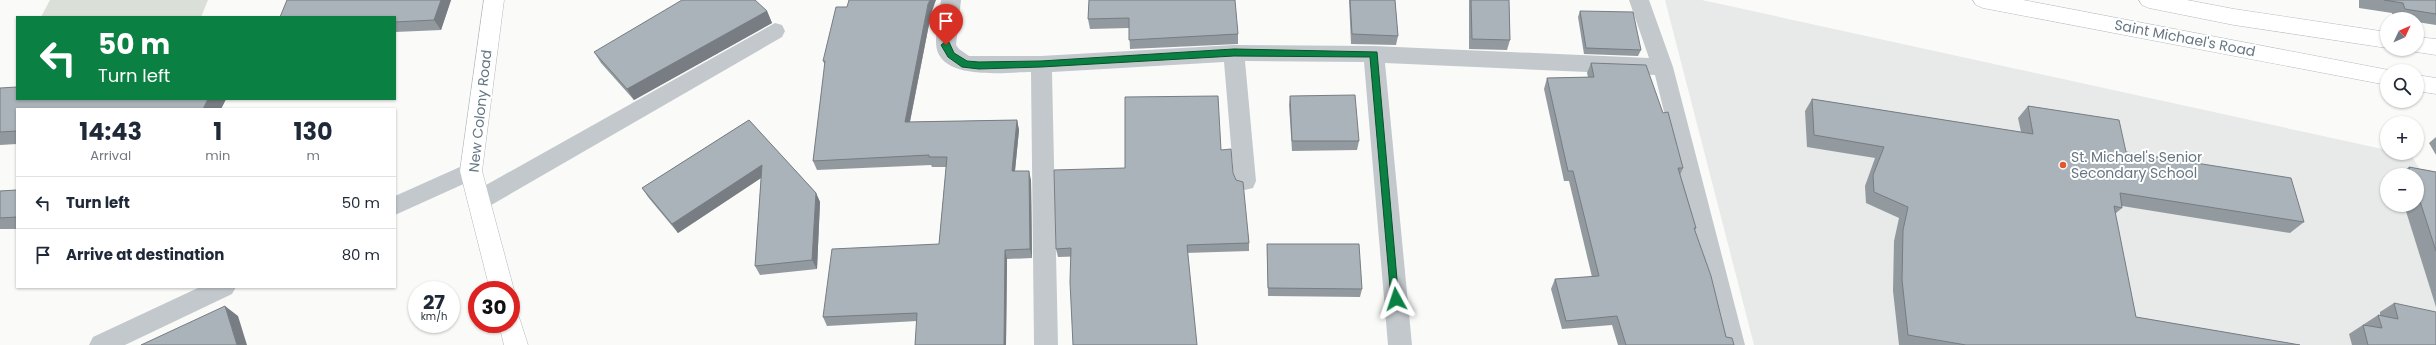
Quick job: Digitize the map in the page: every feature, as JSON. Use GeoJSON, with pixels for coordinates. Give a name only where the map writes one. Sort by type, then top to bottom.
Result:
{"type":"FeatureCollection","features":[{"type":"Feature","properties":{"kind":"street","name":"New Colony Road"},"geometry":{"type":"LineString","coordinates":[[494,0],[471,171],[500,281]]}},
{"type":"Feature","properties":{"kind":"street"},"geometry":{"type":"LineString","coordinates":[[951,0],[946,45],[951,55],[965,64],[1041,64],[1234,53],[1374,54],[1663,67]]}},
{"type":"Feature","properties":{"kind":"street"},"geometry":{"type":"LineString","coordinates":[[1639,0],[1663,67],[1733,345]]}},
{"type":"Feature","properties":{"kind":"street","name":"Saint Michael's Road"},"geometry":{"type":"LineString","coordinates":[[1983,0],[2380,76]]}},
{"type":"Feature","properties":{"kind":"street"},"geometry":{"type":"LineString","coordinates":[[2149,0],[2234,17],[2380,39]]}},
{"type":"Feature","properties":{"kind":"street"},"geometry":{"type":"LineString","coordinates":[[478,201],[775,31]]}},
{"type":"Feature","properties":{"kind":"street"},"geometry":{"type":"LineString","coordinates":[[2424,46],[2436,47]]}},
{"type":"Feature","properties":{"kind":"street"},"geometry":{"type":"LineString","coordinates":[[1234,53],[1245,181]]}},
{"type":"Feature","properties":{"kind":"street"},"geometry":{"type":"LineString","coordinates":[[1374,54],[1400,345]]}},
{"type":"Feature","properties":{"kind":"street"},"geometry":{"type":"LineString","coordinates":[[1041,64],[1046,345]]}},
{"type":"Feature","properties":{"kind":"street"},"geometry":{"type":"LineString","coordinates":[[2424,84],[2436,86]]}},
{"type":"Feature","properties":{"kind":"street"},"geometry":{"type":"LineString","coordinates":[[396,206],[471,171]]}},
{"type":"Feature","properties":{"kind":"street"},"geometry":{"type":"LineString","coordinates":[[100,345],[222,288]]}},
{"type":"Feature","properties":{"kind":"street"},"geometry":{"type":"LineString","coordinates":[[513,333],[516,345]]}},
{"type":"Feature","properties":{"kind":"shaded area"},"geometry":{"type":"Polygon","coordinates":[[[50,0],[208,0],[201,16],[42,16],[50,0]]]}},
{"type":"Feature","properties":{"kind":"shaded area","name":"St. Michael's Senior Secondary School"},"geometry":{"type":"Polygon","coordinates":[[[1665,0],[1702,0],[2380,148],[2380,160],[2414,160],[2419,168],[2380,168],[2380,212],[2424,212],[2424,176],[2436,195],[2436,345],[1754,345],[1665,0]]]}},
{"type":"Feature","properties":{"kind":"building"},"geometry":{"type":"Polygon","coordinates":[[[287,0],[441,0],[434,20],[396,22],[396,16],[280,16],[287,0]]]}},
{"type":"Feature","properties":{"kind":"building"},"geometry":{"type":"Polygon","coordinates":[[[682,0],[755,0],[767,11],[627,89],[594,52],[682,0]]]}},
{"type":"Feature","properties":{"kind":"building"},"geometry":{"type":"Polygon","coordinates":[[[849,0],[930,0],[905,122],[1017,120],[1012,171],[1029,171],[1030,249],[1005,250],[1004,345],[915,345],[917,313],[823,317],[832,249],[939,244],[947,157],[929,157],[929,155],[813,161],[825,61],[823,61],[836,7],[847,7],[849,0]]]}},
{"type":"Feature","properties":{"kind":"building"},"geometry":{"type":"Polygon","coordinates":[[[1089,0],[1235,0],[1238,34],[1129,40],[1129,18],[1088,19],[1089,0]]]}},
{"type":"Feature","properties":{"kind":"building"},"geometry":{"type":"Polygon","coordinates":[[[1350,0],[1395,0],[1398,36],[1352,34],[1350,0]]]}},
{"type":"Feature","properties":{"kind":"building"},"geometry":{"type":"Polygon","coordinates":[[[1471,0],[1509,0],[1510,40],[1472,39],[1471,0]]]}},
{"type":"Feature","properties":{"kind":"building"},"geometry":{"type":"Polygon","coordinates":[[[2384,0],[2436,0],[2436,14],[2405,9],[2403,3],[2384,0]]]}},
{"type":"Feature","properties":{"kind":"building"},"geometry":{"type":"Polygon","coordinates":[[[1580,11],[1633,12],[1641,50],[1586,48],[1580,11]]]}},
{"type":"Feature","properties":{"kind":"building"},"geometry":{"type":"Polygon","coordinates":[[[1591,63],[1646,65],[1663,113],[1668,112],[1683,168],[1678,168],[1696,228],[1694,228],[1711,276],[1726,337],[1732,338],[1734,345],[1626,345],[1617,316],[1566,321],[1555,279],[1599,276],[1573,171],[1568,171],[1547,78],[1594,77],[1591,63]]]}},
{"type":"Feature","properties":{"kind":"building"},"geometry":{"type":"Polygon","coordinates":[[[16,87],[16,100],[208,100],[204,108],[16,108],[16,131],[0,132],[0,88],[16,87]]]}},
{"type":"Feature","properties":{"kind":"building"},"geometry":{"type":"Polygon","coordinates":[[[1355,95],[1359,141],[1292,141],[1290,96],[1355,95]]]}},
{"type":"Feature","properties":{"kind":"building"},"geometry":{"type":"Polygon","coordinates":[[[1218,96],[1221,150],[1231,149],[1233,173],[1236,180],[1243,182],[1249,243],[1187,245],[1197,345],[1073,345],[1070,282],[1071,248],[1056,249],[1054,170],[1125,168],[1125,97],[1218,96]]]}},
{"type":"Feature","properties":{"kind":"building"},"geometry":{"type":"Polygon","coordinates":[[[1812,99],[2033,134],[2028,106],[2119,120],[2126,152],[2291,178],[2304,222],[2120,193],[2122,208],[2114,206],[2136,317],[2300,345],[1966,345],[1908,335],[1902,280],[1903,230],[1908,207],[1874,192],[1873,175],[1884,147],[1814,135],[1812,99]]]}},
{"type":"Feature","properties":{"kind":"building"},"geometry":{"type":"Polygon","coordinates":[[[749,120],[816,193],[812,260],[755,266],[762,165],[672,224],[642,188],[749,120]]]}},
{"type":"Feature","properties":{"kind":"building"},"geometry":{"type":"Polygon","coordinates":[[[2424,170],[2436,172],[2436,251],[2423,212],[2424,170]]]}},
{"type":"Feature","properties":{"kind":"building"},"geometry":{"type":"Polygon","coordinates":[[[16,190],[16,217],[0,218],[0,191],[16,190]]]}},
{"type":"Feature","properties":{"kind":"building"},"geometry":{"type":"Polygon","coordinates":[[[1267,244],[1359,244],[1362,289],[1268,288],[1267,244]]]}},
{"type":"Feature","properties":{"kind":"building"},"geometry":{"type":"Polygon","coordinates":[[[2394,303],[2436,312],[2436,345],[2368,345],[2363,325],[2382,328],[2378,315],[2398,319],[2394,303]]]}},
{"type":"Feature","properties":{"kind":"building"},"geometry":{"type":"Polygon","coordinates":[[[225,306],[237,345],[141,345],[225,306]]]}},
{"type":"Feature","properties":{"kind":"place","name":"St. Michael's Senior Secondary School"},"geometry":{"type":"Point","coordinates":[2063,165]}},
{"type":"Feature","properties":{"kind":"route"},"geometry":{"type":"LineString","coordinates":[[946,45],[951,55],[965,64],[979,65],[1041,64],[1234,53],[1374,54],[1396,299]]}}]}
